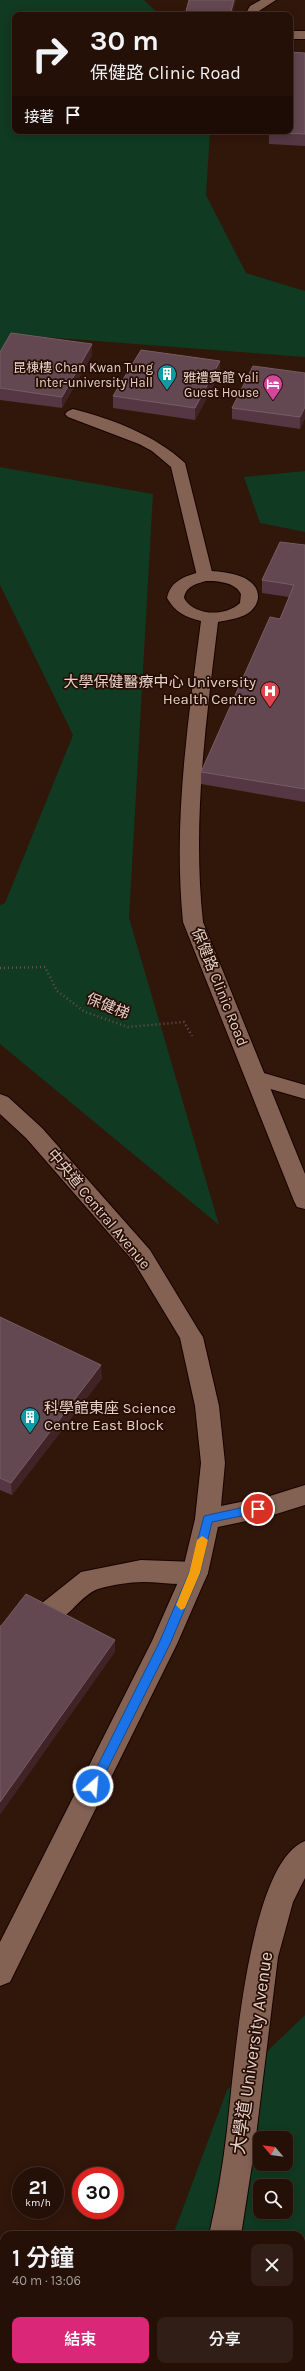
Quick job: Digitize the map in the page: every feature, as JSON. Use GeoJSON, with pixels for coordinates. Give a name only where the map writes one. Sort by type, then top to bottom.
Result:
{"type":"FeatureCollection","features":[{"type":"Feature","properties":{"kind":"street"},"geometry":{"type":"LineString","coordinates":[[252,12],[254,9],[270,0]]}},
{"type":"Feature","properties":{"kind":"street"},"geometry":{"type":"LineString","coordinates":[[293,35],[305,35]]}},
{"type":"Feature","properties":{"kind":"street"},"geometry":{"type":"LineString","coordinates":[[73,414],[117,430],[159,449],[171,457],[179,466],[205,576]]}},
{"type":"Feature","properties":{"kind":"street"},"geometry":{"type":"LineString","coordinates":[[205,576],[216,576],[233,580],[246,587],[250,594],[246,608],[237,613],[210,618],[190,614],[181,609],[176,602],[175,595],[177,588],[184,583],[205,576]]}},
{"type":"Feature","properties":{"kind":"street","name":"保健路 Clinic Road"},"geometry":{"type":"LineString","coordinates":[[210,618],[191,778],[188,885],[193,922],[205,956],[257,1078],[305,1201]]}},
{"type":"Feature","properties":{"kind":"street"},"geometry":{"type":"LineString","coordinates":[[257,1078],[305,1092]]}},
{"type":"Feature","properties":{"kind":"street","name":"中央道 Central Avenue"},"geometry":{"type":"LineString","coordinates":[[0,1102],[34,1133],[142,1256],[191,1337],[207,1406],[213,1463],[207,1519],[195,1573],[164,1644],[0,1972]]}},
{"type":"Feature","properties":{"kind":"street"},"geometry":{"type":"LineString","coordinates":[[207,1519],[270,1506],[305,1494]]}},
{"type":"Feature","properties":{"kind":"street"},"geometry":{"type":"LineString","coordinates":[[46,1615],[90,1580],[141,1571],[195,1573]]}},
{"type":"Feature","properties":{"kind":"street","name":"大學道 University Avenue"},"geometry":{"type":"LineString","coordinates":[[226,2231],[242,2136],[261,1971],[272,1923],[285,1886],[305,1854]]}},
{"type":"Feature","properties":{"kind":"path","name":"保健梯"},"geometry":{"type":"LineString","coordinates":[[0,968],[45,967],[57,990],[85,1012],[128,1027],[184,1022],[195,1042]]}},
{"type":"Feature","properties":{"kind":"green space"},"geometry":{"type":"Polygon","coordinates":[[[0,0],[144,0],[157,12],[12,12],[12,134],[210,134],[206,195],[246,273],[305,291],[305,357],[31,336],[0,354],[0,0]]]}},
{"type":"Feature","properties":{"kind":"green space"},"geometry":{"type":"Polygon","coordinates":[[[0,467],[153,494],[129,918],[219,1225],[0,1044],[0,905],[5,903],[73,735],[0,585],[0,467]]]}},
{"type":"Feature","properties":{"kind":"green space"},"geometry":{"type":"Polygon","coordinates":[[[305,471],[305,532],[260,523],[244,477],[305,471]]]}},
{"type":"Feature","properties":{"kind":"green space"},"geometry":{"type":"Polygon","coordinates":[[[305,2015],[305,2231],[174,2231],[227,2090],[305,2015]]]}},
{"type":"Feature","properties":{"kind":"building"},"geometry":{"type":"Polygon","coordinates":[[[189,0],[234,0],[231,12],[186,12],[189,0]]]}},
{"type":"Feature","properties":{"kind":"building"},"geometry":{"type":"Polygon","coordinates":[[[293,52],[305,53],[305,134],[293,133],[293,52]]]}},
{"type":"Feature","properties":{"kind":"building"},"geometry":{"type":"Polygon","coordinates":[[[11,333],[92,344],[62,397],[0,388],[0,352],[11,333]]]}},
{"type":"Feature","properties":{"kind":"building","name":"昆棟樓 Chan Kwan Tung Inter-university Hall"},"geometry":{"type":"Polygon","coordinates":[[[141,350],[220,361],[195,408],[113,396],[141,350]]]}},
{"type":"Feature","properties":{"kind":"building","name":"雅禮賓館 Yali Guest House"},"geometry":{"type":"Polygon","coordinates":[[[253,366],[305,373],[305,407],[300,417],[232,408],[253,366]]]}},
{"type":"Feature","properties":{"kind":"building","name":"大學保健醫療中心 University Health Centre"},"geometry":{"type":"Polygon","coordinates":[[[280,542],[305,545],[305,789],[201,772],[270,617],[280,619],[294,585],[262,580],[280,542]]]}},
{"type":"Feature","properties":{"kind":"building","name":"科學館東座 Science Centre East Block"},"geometry":{"type":"Polygon","coordinates":[[[0,1317],[101,1365],[11,1483],[0,1478],[0,1317]]]}},
{"type":"Feature","properties":{"kind":"building"},"geometry":{"type":"Polygon","coordinates":[[[26,1594],[115,1640],[0,1802],[0,1626],[26,1594]]]}},
{"type":"Feature","properties":{"kind":"slow traffic"},"geometry":{"type":"LineString","coordinates":[[181,1605],[195,1573],[202,1540]]}},
{"type":"Feature","properties":{"kind":"place","name":"昆棟樓 Chan Kwan Tung Inter-university Hall"},"geometry":{"type":"Point","coordinates":[167,391]}},
{"type":"Feature","properties":{"kind":"place","name":"雅禮賓館 Yali Guest House"},"geometry":{"type":"Point","coordinates":[273,401]}},
{"type":"Feature","properties":{"kind":"place","name":"大學保健醫療中心 University Health Centre"},"geometry":{"type":"Point","coordinates":[270,708]}},
{"type":"Feature","properties":{"kind":"place","name":"科學館東座 Science Centre East Block"},"geometry":{"type":"Point","coordinates":[30,1434]}},
{"type":"Feature","properties":{"kind":"route"},"geometry":{"type":"LineString","coordinates":[[93,1786],[164,1644],[195,1573],[207,1519],[258,1509]]}}]}
